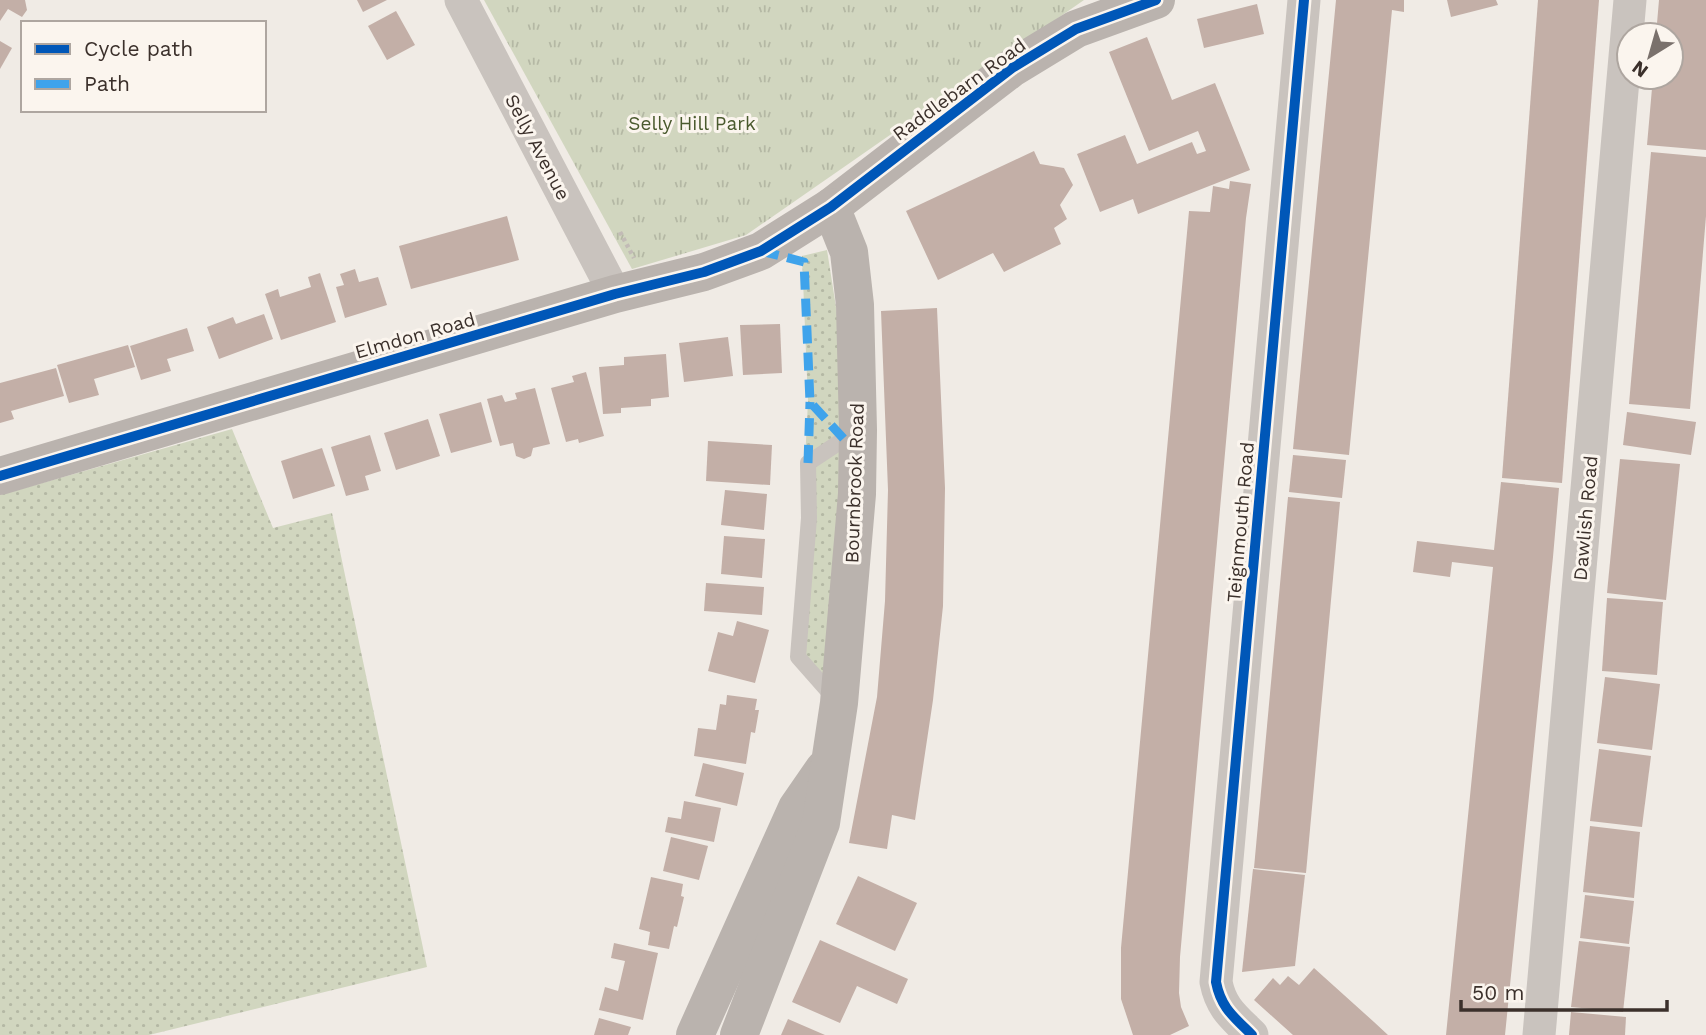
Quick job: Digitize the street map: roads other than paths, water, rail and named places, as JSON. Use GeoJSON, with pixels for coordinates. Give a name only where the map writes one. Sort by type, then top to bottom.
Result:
{"type":"FeatureCollection","features":[{"type":"Feature","properties":{"kind":"street","name":"Selly Avenue"},"geometry":{"type":"LineString","coordinates":[[461,0],[615,294]]}},
{"type":"Feature","properties":{"kind":"street","name":"Raddlebarn Road"},"geometry":{"type":"LineString","coordinates":[[831,207],[1012,68],[1076,29],[1156,0]]}},
{"type":"Feature","properties":{"kind":"street","name":"Teignmouth Road"},"geometry":{"type":"LineString","coordinates":[[1252,1035],[1219,998],[1216,982],[1304,0]]}},
{"type":"Feature","properties":{"kind":"street","name":"Dawlish Road"},"geometry":{"type":"LineString","coordinates":[[1539,1035],[1630,0]]}},
{"type":"Feature","properties":{"kind":"street","name":"Elmdon Road"},"geometry":{"type":"LineString","coordinates":[[0,476],[615,294],[704,272],[761,251],[831,207]]}},
{"type":"Feature","properties":{"kind":"street","name":"Bournbrook Road"},"geometry":{"type":"LineString","coordinates":[[739,1035],[821,823],[839,703],[857,494],[858,430],[855,305],[849,251],[831,207]]}},
{"type":"Feature","properties":{"kind":"street","name":"Bournbrook Road"},"geometry":{"type":"LineString","coordinates":[[695,1035],[797,808],[829,761]]}},
{"type":"Feature","properties":{"kind":"lane"},"geometry":{"type":"LineString","coordinates":[[839,703],[798,657],[809,518],[808,463],[858,430]]}},
{"type":"Feature","properties":{"kind":"park label","name":"Selly Hill Park"},"geometry":{"type":"Point","coordinates":[692,123]}}]}
